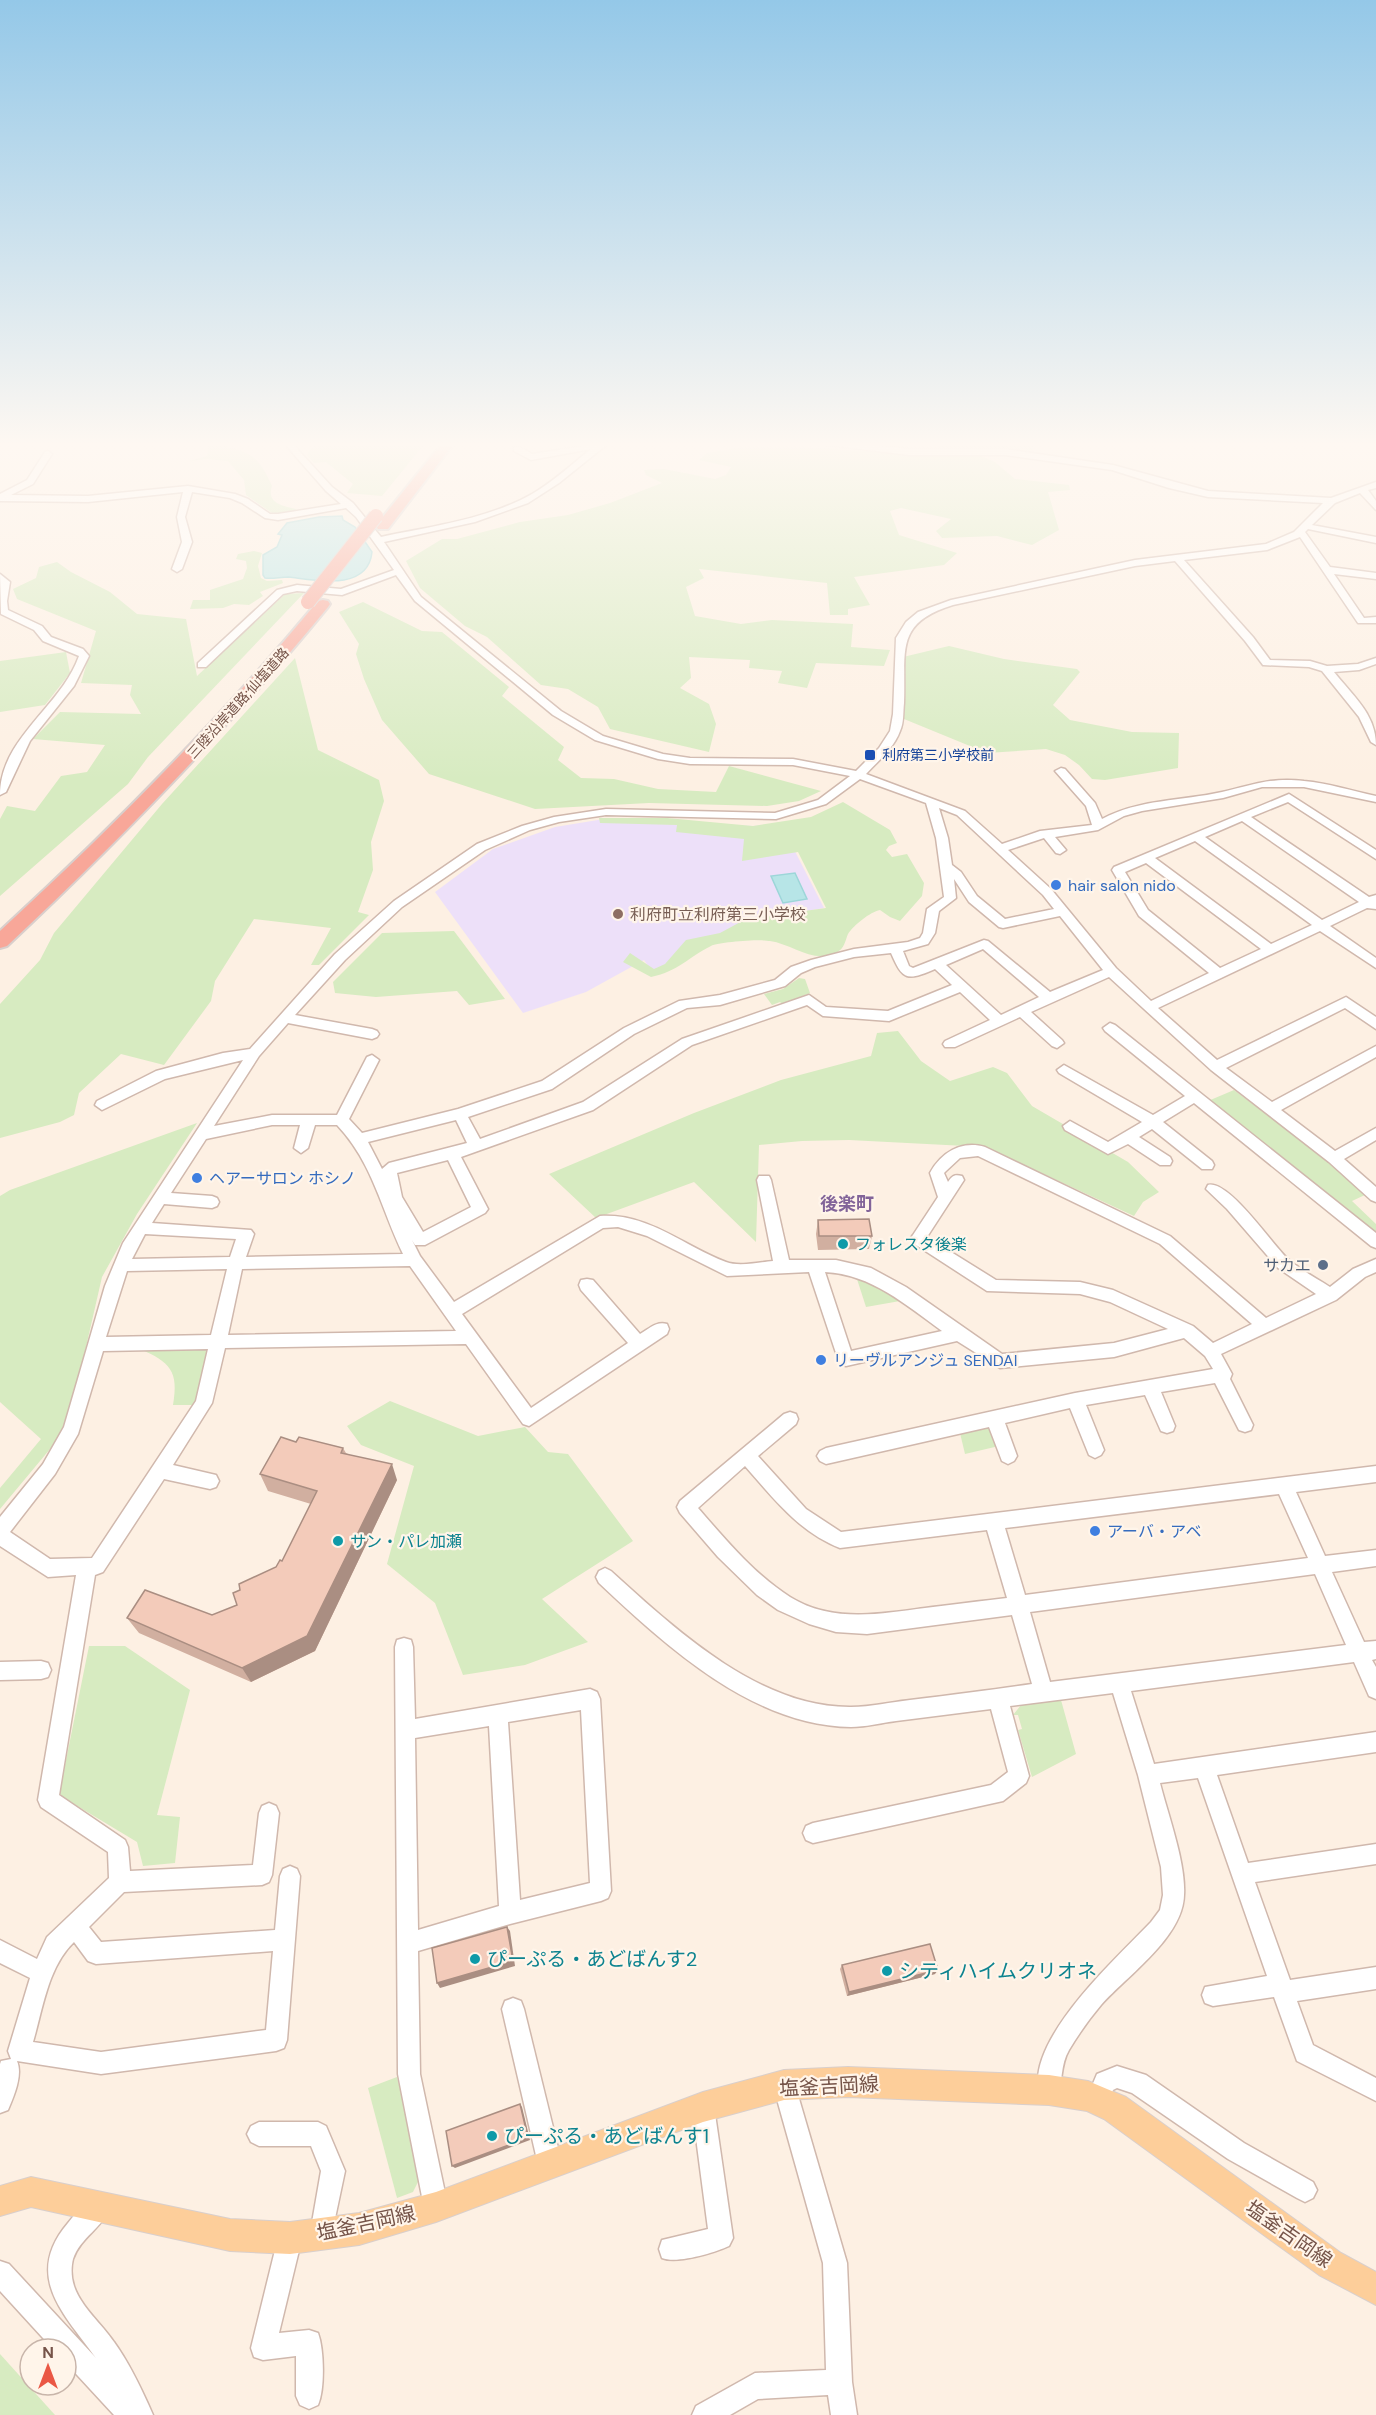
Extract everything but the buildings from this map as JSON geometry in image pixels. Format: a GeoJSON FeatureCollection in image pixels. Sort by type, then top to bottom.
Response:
{"type":"FeatureCollection","features":[{"type":"Feature","properties":{"kind":"highway","name":"三陸沿岸道路;仙塩道路"},"geometry":{"type":"LineString","coordinates":[[0,942],[78,870],[167,781],[237,706],[354,555]]}},
{"type":"Feature","properties":{"kind":"highway","name":"三陸沿岸道路;仙塩道路"},"geometry":{"type":"LineString","coordinates":[[0,923],[151,779],[316,603]]}},
{"type":"Feature","properties":{"kind":"main road","name":"塩釜吉岡線"},"geometry":{"type":"LineString","coordinates":[[0,2201],[31,2192],[230,2235],[290,2238],[358,2229],[436,2207],[703,2107],[784,2085],[848,2082],[1049,2090],[1088,2096],[1115,2108],[1330,2264],[1376,2289]]}},
{"type":"Feature","properties":{"kind":"street"},"geometry":{"type":"LineString","coordinates":[[177,568],[182,555]]}},
{"type":"Feature","properties":{"kind":"street"},"geometry":{"type":"LineString","coordinates":[[388,555],[411,592],[434,613],[557,713],[599,738],[675,760],[793,762],[858,775],[962,813],[1047,892],[1111,970],[1149,1007],[1216,1067],[1334,1158],[1376,1196]]}},
{"type":"Feature","properties":{"kind":"street"},"geometry":{"type":"LineString","coordinates":[[0,1531],[63,1446],[72,1429],[121,1265],[141,1228],[254,1053],[340,957],[398,904],[481,847],[503,836],[558,819],[587,813],[623,811],[764,817],[791,813],[822,802],[858,775],[883,750],[895,730],[898,714],[901,638],[905,628],[925,611],[951,603],[1114,567],[1197,555]]}},
{"type":"Feature","properties":{"kind":"street"},"geometry":{"type":"LineString","coordinates":[[1318,555],[1361,621],[1376,620]]}},
{"type":"Feature","properties":{"kind":"street"},"geometry":{"type":"LineString","coordinates":[[1176,557],[1250,639],[1267,663],[1310,664],[1326,669],[1359,667],[1376,661]]}},
{"type":"Feature","properties":{"kind":"street"},"geometry":{"type":"LineString","coordinates":[[1327,570],[1376,576]]}},
{"type":"Feature","properties":{"kind":"street"},"geometry":{"type":"LineString","coordinates":[[202,665],[280,592],[297,588],[342,592],[399,571]]}},
{"type":"Feature","properties":{"kind":"street"},"geometry":{"type":"LineString","coordinates":[[0,577],[5,582],[1,600],[1,608],[4,612],[38,628],[47,639],[79,651],[84,656],[78,671],[56,704],[26,740],[0,792]]}},
{"type":"Feature","properties":{"kind":"street"},"geometry":{"type":"LineString","coordinates":[[1326,669],[1364,716],[1376,742]]}},
{"type":"Feature","properties":{"kind":"street"},"geometry":{"type":"LineString","coordinates":[[1061,771],[1090,806],[1098,826]]}},
{"type":"Feature","properties":{"kind":"street"},"geometry":{"type":"LineString","coordinates":[[1002,848],[1047,834],[1098,826],[1120,814],[1141,808],[1223,795],[1261,784],[1304,784],[1376,799]]}},
{"type":"Feature","properties":{"kind":"street"},"geometry":{"type":"LineString","coordinates":[[1220,975],[1143,913],[1118,870],[1289,796],[1376,855]]}},
{"type":"Feature","properties":{"kind":"street"},"geometry":{"type":"LineString","coordinates":[[359,1139],[460,1114],[547,1085],[629,1031],[684,1004],[720,1000],[780,983],[796,970],[811,964],[854,953],[895,948],[924,940],[929,933],[933,909],[950,898],[942,838],[931,801]]}},
{"type":"Feature","properties":{"kind":"street"},"geometry":{"type":"LineString","coordinates":[[1242,816],[1373,903]]}},
{"type":"Feature","properties":{"kind":"street"},"geometry":{"type":"LineString","coordinates":[[1047,834],[1060,850]]}},
{"type":"Feature","properties":{"kind":"street"},"geometry":{"type":"LineString","coordinates":[[1196,836],[1376,964]]}},
{"type":"Feature","properties":{"kind":"street"},"geometry":{"type":"LineString","coordinates":[[1147,858],[1271,950]]}},
{"type":"Feature","properties":{"kind":"street"},"geometry":{"type":"LineString","coordinates":[[945,866],[957,875],[973,899],[1004,924],[1064,911]]}},
{"type":"Feature","properties":{"kind":"street"},"geometry":{"type":"LineString","coordinates":[[1149,1007],[1373,903]]}},
{"type":"Feature","properties":{"kind":"street"},"geometry":{"type":"LineString","coordinates":[[895,948],[904,968],[912,974],[984,944],[1049,998]]}},
{"type":"Feature","properties":{"kind":"street"},"geometry":{"type":"LineString","coordinates":[[937,964],[1000,1021]]}},
{"type":"Feature","properties":{"kind":"street"},"geometry":{"type":"LineString","coordinates":[[951,1044],[1111,970]]}},
{"type":"Feature","properties":{"kind":"street"},"geometry":{"type":"LineString","coordinates":[[452,1154],[480,1209],[420,1241],[395,1197],[389,1169],[452,1154],[588,1106],[687,1042],[809,999],[823,1011],[889,1016],[961,986]]}},
{"type":"Feature","properties":{"kind":"street"},"geometry":{"type":"LineString","coordinates":[[1216,1067],[1346,1002],[1376,1024]]}},
{"type":"Feature","properties":{"kind":"street"},"geometry":{"type":"LineString","coordinates":[[1022,1011],[1057,1043]]}},
{"type":"Feature","properties":{"kind":"street"},"geometry":{"type":"LineString","coordinates":[[285,1018],[372,1034]]}},
{"type":"Feature","properties":{"kind":"street"},"geometry":{"type":"LineString","coordinates":[[1110,1028],[1376,1242]]}},
{"type":"Feature","properties":{"kind":"street"},"geometry":{"type":"LineString","coordinates":[[1270,1109],[1376,1052]]}},
{"type":"Feature","properties":{"kind":"street"},"geometry":{"type":"LineString","coordinates":[[102,1105],[161,1075],[223,1058],[254,1053]]}},
{"type":"Feature","properties":{"kind":"street"},"geometry":{"type":"LineString","coordinates":[[341,1120],[372,1059]]}},
{"type":"Feature","properties":{"kind":"street"},"geometry":{"type":"LineString","coordinates":[[1064,1070],[1152,1122],[1207,1164]]}},
{"type":"Feature","properties":{"kind":"street"},"geometry":{"type":"LineString","coordinates":[[1070,1126],[1108,1149],[1196,1096]]}},
{"type":"Feature","properties":{"kind":"street"},"geometry":{"type":"LineString","coordinates":[[460,1114],[476,1146]]}},
{"type":"Feature","properties":{"kind":"street"},"geometry":{"type":"LineString","coordinates":[[203,1134],[272,1120],[341,1120],[359,1139],[382,1184],[397,1226],[414,1260],[529,1419],[661,1329]]}},
{"type":"Feature","properties":{"kind":"street"},"geometry":{"type":"LineString","coordinates":[[301,1148],[309,1120]]}},
{"type":"Feature","properties":{"kind":"street"},"geometry":{"type":"LineString","coordinates":[[1334,1158],[1376,1133]]}},
{"type":"Feature","properties":{"kind":"street"},"geometry":{"type":"LineString","coordinates":[[1128,1137],[1165,1161]]}},
{"type":"Feature","properties":{"kind":"street"},"geometry":{"type":"LineString","coordinates":[[945,1197],[938,1173],[943,1162],[951,1155],[966,1150],[980,1151],[1165,1240],[1264,1325]]}},
{"type":"Feature","properties":{"kind":"street"},"geometry":{"type":"LineString","coordinates":[[764,1180],[782,1266]]}},
{"type":"Feature","properties":{"kind":"street"},"geometry":{"type":"LineString","coordinates":[[826,1456],[1075,1400],[1224,1374],[1211,1351],[1187,1331],[1113,1296],[1080,1288],[993,1286],[918,1239],[957,1180]]}},
{"type":"Feature","properties":{"kind":"street"},"geometry":{"type":"LineString","coordinates":[[1213,1188],[1232,1205],[1283,1264],[1330,1295]]}},
{"type":"Feature","properties":{"kind":"street"},"geometry":{"type":"LineString","coordinates":[[161,1198],[212,1202]]}},
{"type":"Feature","properties":{"kind":"street"},"geometry":{"type":"LineString","coordinates":[[453,1311],[600,1222],[618,1221],[652,1231],[727,1270],[815,1265],[837,1266],[865,1272],[900,1292],[1000,1360],[1114,1350],[1187,1331]]}},
{"type":"Feature","properties":{"kind":"street"},"geometry":{"type":"LineString","coordinates":[[0,1536],[48,1568],[96,1566],[204,1403],[236,1263],[246,1234],[141,1228]]}},
{"type":"Feature","properties":{"kind":"street"},"geometry":{"type":"LineString","coordinates":[[121,1265],[414,1260]]}},
{"type":"Feature","properties":{"kind":"street"},"geometry":{"type":"LineString","coordinates":[[815,1265],[846,1359],[959,1334]]}},
{"type":"Feature","properties":{"kind":"street"},"geometry":{"type":"LineString","coordinates":[[1211,1351],[1330,1295],[1359,1273],[1376,1265]]}},
{"type":"Feature","properties":{"kind":"street"},"geometry":{"type":"LineString","coordinates":[[587,1285],[639,1344]]}},
{"type":"Feature","properties":{"kind":"street"},"geometry":{"type":"LineString","coordinates":[[96,1344],[470,1337]]}},
{"type":"Feature","properties":{"kind":"street"},"geometry":{"type":"LineString","coordinates":[[1219,1375],[1245,1425]]}},
{"type":"Feature","properties":{"kind":"street"},"geometry":{"type":"LineString","coordinates":[[1150,1387],[1167,1426]]}},
{"type":"Feature","properties":{"kind":"street"},"geometry":{"type":"LineString","coordinates":[[1075,1400],[1095,1450]]}},
{"type":"Feature","properties":{"kind":"street"},"geometry":{"type":"LineString","coordinates":[[994,1417],[1008,1456]]}},
{"type":"Feature","properties":{"kind":"street"},"geometry":{"type":"LineString","coordinates":[[790,1419],[686,1507],[755,1585],[778,1602],[806,1615],[842,1626],[867,1625],[1376,1558]]}},
{"type":"Feature","properties":{"kind":"street"},"geometry":{"type":"LineString","coordinates":[[746,1455],[805,1518],[827,1535],[840,1540],[1376,1474]]}},
{"type":"Feature","properties":{"kind":"street"},"geometry":{"type":"LineString","coordinates":[[159,1470],[210,1481]]}},
{"type":"Feature","properties":{"kind":"street"},"geometry":{"type":"LineString","coordinates":[[1284,1486],[1320,1565],[1367,1652],[1376,1689]]}},
{"type":"Feature","properties":{"kind":"street"},"geometry":{"type":"LineString","coordinates":[[994,1522],[1044,1693]]}},
{"type":"Feature","properties":{"kind":"street"},"geometry":{"type":"LineString","coordinates":[[87,1566],[48,1800],[118,1847],[120,1882]]}},
{"type":"Feature","properties":{"kind":"street"},"geometry":{"type":"LineString","coordinates":[[605,1578],[652,1620],[751,1691],[811,1712],[851,1717],[1367,1652]]}},
{"type":"Feature","properties":{"kind":"street"},"geometry":{"type":"LineString","coordinates":[[404,1647],[409,2074],[436,2207]]}},
{"type":"Feature","properties":{"kind":"street"},"geometry":{"type":"LineString","coordinates":[[0,1671],[40,1670]]}},
{"type":"Feature","properties":{"kind":"street"},"geometry":{"type":"LineString","coordinates":[[1049,2090],[1052,2064],[1060,2044],[1092,1999],[1159,1930],[1169,1915],[1173,1895],[1171,1867],[1148,1775],[1119,1683]]}},
{"type":"Feature","properties":{"kind":"street"},"geometry":{"type":"LineString","coordinates":[[405,1730],[590,1699],[601,1891],[510,1913],[406,1944]]}},
{"type":"Feature","properties":{"kind":"street"},"geometry":{"type":"LineString","coordinates":[[813,1833],[996,1794],[1018,1776],[998,1699]]}},
{"type":"Feature","properties":{"kind":"street"},"geometry":{"type":"LineString","coordinates":[[498,1714],[510,1913]]}},
{"type":"Feature","properties":{"kind":"street"},"geometry":{"type":"LineString","coordinates":[[1148,1775],[1376,1742]]}},
{"type":"Feature","properties":{"kind":"street"},"geometry":{"type":"LineString","coordinates":[[1204,1767],[1305,2053],[1376,2090]]}},
{"type":"Feature","properties":{"kind":"street"},"geometry":{"type":"LineString","coordinates":[[269,1813],[262,1875],[120,1882],[55,1945],[42,1973],[19,2051],[101,2063],[276,2040],[290,1876]]}},
{"type":"Feature","properties":{"kind":"street"},"geometry":{"type":"LineString","coordinates":[[1242,1874],[1376,1854]]}},
{"type":"Feature","properties":{"kind":"street"},"geometry":{"type":"LineString","coordinates":[[75,1926],[96,1953],[284,1940]]}},
{"type":"Feature","properties":{"kind":"street"},"geometry":{"type":"LineString","coordinates":[[0,1951],[42,1973]]}},
{"type":"Feature","properties":{"kind":"street"},"geometry":{"type":"LineString","coordinates":[[1213,1995],[1376,1978]]}},
{"type":"Feature","properties":{"kind":"street"},"geometry":{"type":"LineString","coordinates":[[513,2009],[550,2164]]}},
{"type":"Feature","properties":{"kind":"street"},"geometry":{"type":"LineString","coordinates":[[0,2102],[9,2069]]}},
{"type":"Feature","properties":{"kind":"street"},"geometry":{"type":"LineString","coordinates":[[1097,2100],[1105,2082],[1117,2077],[1138,2084],[1236,2151],[1305,2190]]}},
{"type":"Feature","properties":{"kind":"street"},"geometry":{"type":"LineString","coordinates":[[784,2085],[835,2263],[839,2382],[844,2415]]}},
{"type":"Feature","properties":{"kind":"street"},"geometry":{"type":"LineString","coordinates":[[671,2249],[721,2238],[703,2107]]}},
{"type":"Feature","properties":{"kind":"street"},"geometry":{"type":"LineString","coordinates":[[259,2134],[318,2134],[333,2171],[322,2234]]}},
{"type":"Feature","properties":{"kind":"street"},"geometry":{"type":"LineString","coordinates":[[99,2207],[71,2238],[61,2257],[58,2283],[69,2303],[106,2351],[140,2415]]}},
{"type":"Feature","properties":{"kind":"street"},"geometry":{"type":"LineString","coordinates":[[290,2238],[263,2348],[309,2342],[309,2396]]}},
{"type":"Feature","properties":{"kind":"street"},"geometry":{"type":"LineString","coordinates":[[0,2273],[131,2415]]}},
{"type":"Feature","properties":{"kind":"street"},"geometry":{"type":"LineString","coordinates":[[705,2415],[755,2386],[839,2382]]}},
{"type":"Feature","properties":{"kind":"shaded area","name":"利府町立利府第三小学校"},"geometry":{"type":"Polygon","coordinates":[[[604,819],[753,826],[781,824],[824,908],[747,921],[653,973],[644,960],[586,992],[523,1013],[435,892],[493,849],[555,827],[604,819]]]}},
{"type":"Feature","properties":{"kind":"green space"},"geometry":{"type":"Polygon","coordinates":[[[238,555],[261,555],[258,566],[261,578],[267,581],[282,580],[283,583],[260,592],[263,596],[249,605],[234,604],[223,608],[190,609],[193,600],[210,600],[210,590],[243,579],[247,568],[246,561],[236,559],[238,555]]]}},
{"type":"Feature","properties":{"kind":"green space"},"geometry":{"type":"Polygon","coordinates":[[[416,555],[955,555],[944,565],[854,577],[870,605],[848,609],[848,615],[830,615],[827,583],[699,569],[704,578],[686,587],[695,616],[741,624],[772,620],[853,624],[851,647],[890,650],[884,666],[816,663],[807,688],[778,683],[782,671],[749,668],[750,660],[689,657],[691,678],[680,688],[709,704],[716,724],[709,752],[610,729],[598,707],[568,689],[541,685],[487,637],[465,626],[420,588],[406,561],[416,555]]]}},
{"type":"Feature","properties":{"kind":"green space"},"geometry":{"type":"Polygon","coordinates":[[[57,562],[71,572],[110,592],[137,614],[186,619],[197,676],[285,594],[304,593],[148,757],[128,784],[0,896],[0,819],[7,806],[35,811],[61,776],[87,772],[105,745],[33,739],[60,712],[141,714],[130,695],[132,685],[81,683],[96,631],[17,599],[13,589],[36,578],[39,567],[57,562]]]}},
{"type":"Feature","properties":{"kind":"green space"},"geometry":{"type":"Polygon","coordinates":[[[363,602],[422,631],[442,632],[509,687],[502,696],[564,747],[558,760],[581,778],[614,779],[658,789],[716,792],[729,766],[821,791],[799,801],[767,806],[649,803],[535,809],[429,774],[382,720],[364,679],[356,654],[359,644],[339,612],[363,602]]]}},
{"type":"Feature","properties":{"kind":"green space"},"geometry":{"type":"Polygon","coordinates":[[[949,646],[1004,659],[1077,669],[1080,672],[1053,705],[1070,720],[1132,732],[1179,733],[1178,768],[1105,780],[1092,779],[1079,765],[1065,755],[1046,749],[987,753],[904,719],[903,657],[949,646]]]}},
{"type":"Feature","properties":{"kind":"green space"},"geometry":{"type":"Polygon","coordinates":[[[66,652],[70,673],[45,705],[0,712],[0,661],[66,652]]]}},
{"type":"Feature","properties":{"kind":"green space"},"geometry":{"type":"Polygon","coordinates":[[[295,658],[318,750],[379,780],[384,801],[371,842],[373,870],[358,912],[369,915],[319,965],[311,965],[331,928],[254,919],[215,981],[211,1001],[164,1065],[121,1054],[79,1093],[74,1115],[60,1122],[0,1138],[0,1004],[40,960],[54,933],[162,804],[295,658]]]}},
{"type":"Feature","properties":{"kind":"green space"},"geometry":{"type":"Polygon","coordinates":[[[843,802],[890,830],[897,843],[886,850],[892,857],[907,854],[924,883],[922,896],[900,921],[880,910],[872,913],[851,930],[841,949],[827,956],[811,955],[778,943],[758,940],[711,946],[676,968],[651,977],[623,962],[630,953],[654,969],[665,964],[686,940],[720,933],[746,919],[826,908],[798,852],[742,861],[744,839],[676,832],[677,825],[600,823],[599,818],[667,818],[753,826],[811,817],[843,802]]]}},
{"type":"Feature","properties":{"kind":"green space"},"geometry":{"type":"Polygon","coordinates":[[[454,931],[505,999],[469,1005],[457,991],[376,997],[335,993],[333,982],[382,933],[454,931]]]}},
{"type":"Feature","properties":{"kind":"green space"},"geometry":{"type":"Polygon","coordinates":[[[799,978],[805,979],[810,993],[782,1004],[780,1002],[772,1005],[764,994],[783,989],[799,978]]]}},
{"type":"Feature","properties":{"kind":"green space"},"geometry":{"type":"Polygon","coordinates":[[[898,1031],[921,1061],[950,1081],[993,1067],[1007,1073],[1032,1106],[1128,1162],[1159,1192],[1143,1202],[1134,1216],[985,1147],[849,1140],[759,1145],[756,1242],[694,1182],[596,1218],[549,1174],[694,1113],[781,1080],[871,1056],[877,1033],[898,1031]]]}},
{"type":"Feature","properties":{"kind":"green space"},"geometry":{"type":"Polygon","coordinates":[[[1234,1090],[1330,1162],[1367,1194],[1352,1201],[1376,1224],[1376,1235],[1208,1101],[1234,1090]]]}},
{"type":"Feature","properties":{"kind":"green space"},"geometry":{"type":"Polygon","coordinates":[[[197,1123],[137,1214],[102,1277],[83,1360],[60,1437],[0,1509],[0,1488],[41,1439],[0,1402],[0,1196],[10,1190],[197,1123]]]}},
{"type":"Feature","properties":{"kind":"green space"},"geometry":{"type":"Polygon","coordinates":[[[856,1276],[874,1282],[900,1301],[866,1307],[856,1276]]]}},
{"type":"Feature","properties":{"kind":"green space"},"geometry":{"type":"Polygon","coordinates":[[[210,1348],[196,1405],[173,1405],[175,1384],[170,1369],[159,1358],[140,1349],[210,1348]]]}},
{"type":"Feature","properties":{"kind":"green space"},"geometry":{"type":"Polygon","coordinates":[[[390,1401],[478,1436],[525,1427],[548,1452],[568,1454],[633,1541],[542,1599],[588,1642],[525,1665],[463,1675],[435,1603],[387,1564],[414,1466],[361,1445],[347,1426],[390,1401]]]}},
{"type":"Feature","properties":{"kind":"green space"},"geometry":{"type":"Polygon","coordinates":[[[992,1425],[999,1446],[965,1454],[960,1433],[992,1425]]]}},
{"type":"Feature","properties":{"kind":"green space"},"geometry":{"type":"Polygon","coordinates":[[[89,1646],[125,1646],[190,1690],[157,1815],[180,1817],[175,1863],[143,1866],[137,1842],[59,1795],[89,1646]]]}},
{"type":"Feature","properties":{"kind":"green space"},"geometry":{"type":"Polygon","coordinates":[[[1061,1700],[1076,1754],[1032,1777],[1018,1730],[1022,1729],[1018,1715],[1013,1715],[1021,1705],[1061,1700]]]}},
{"type":"Feature","properties":{"kind":"green space"},"geometry":{"type":"Polygon","coordinates":[[[397,2077],[421,2176],[413,2192],[397,2198],[368,2088],[397,2077]]]}},
{"type":"Feature","properties":{"kind":"green space"},"geometry":{"type":"Polygon","coordinates":[[[0,2354],[18,2374],[18,2397],[39,2397],[55,2415],[0,2415],[0,2354]]]}},
{"type":"Feature","properties":{"kind":"water"},"geometry":{"type":"Polygon","coordinates":[[[263,555],[371,555],[368,565],[361,573],[339,581],[289,577],[265,578],[263,555]]]}},
{"type":"Feature","properties":{"kind":"water"},"geometry":{"type":"Polygon","coordinates":[[[795,873],[807,899],[783,903],[771,876],[795,873]]]}},
{"type":"Feature","properties":{"kind":"place","name":"利府第三小学校前"},"geometry":{"type":"Point","coordinates":[870,755]}},
{"type":"Feature","properties":{"kind":"place","name":"hair salon nido"},"geometry":{"type":"Point","coordinates":[1056,885]}},
{"type":"Feature","properties":{"kind":"place","name":"利府町立利府第三小学校"},"geometry":{"type":"Point","coordinates":[618,914]}},
{"type":"Feature","properties":{"kind":"place","name":"ヘアーサロン ホシノ"},"geometry":{"type":"Point","coordinates":[197,1178]}},
{"type":"Feature","properties":{"kind":"place","name":"フォレスタ後楽"},"geometry":{"type":"Point","coordinates":[843,1244]}},
{"type":"Feature","properties":{"kind":"place","name":"サカエ"},"geometry":{"type":"Point","coordinates":[1323,1265]}},
{"type":"Feature","properties":{"kind":"place","name":"リーヴルアンジュ SENDAI"},"geometry":{"type":"Point","coordinates":[821,1360]}},
{"type":"Feature","properties":{"kind":"place","name":"アーバ・アベ"},"geometry":{"type":"Point","coordinates":[1095,1531]}},
{"type":"Feature","properties":{"kind":"place","name":"サン・パレ加瀬"},"geometry":{"type":"Point","coordinates":[338,1541]}},
{"type":"Feature","properties":{"kind":"place","name":"ぴーぷる・あどばんす2"},"geometry":{"type":"Point","coordinates":[475,1959]}},
{"type":"Feature","properties":{"kind":"place","name":"シティハイムクリオネ"},"geometry":{"type":"Point","coordinates":[887,1971]}},
{"type":"Feature","properties":{"kind":"place","name":"ぴーぷる・あどばんす1"},"geometry":{"type":"Point","coordinates":[492,2136]}},
{"type":"Feature","properties":{"kind":"district","name":"後楽町"},"geometry":{"type":"Point","coordinates":[847,1204]}}]}
